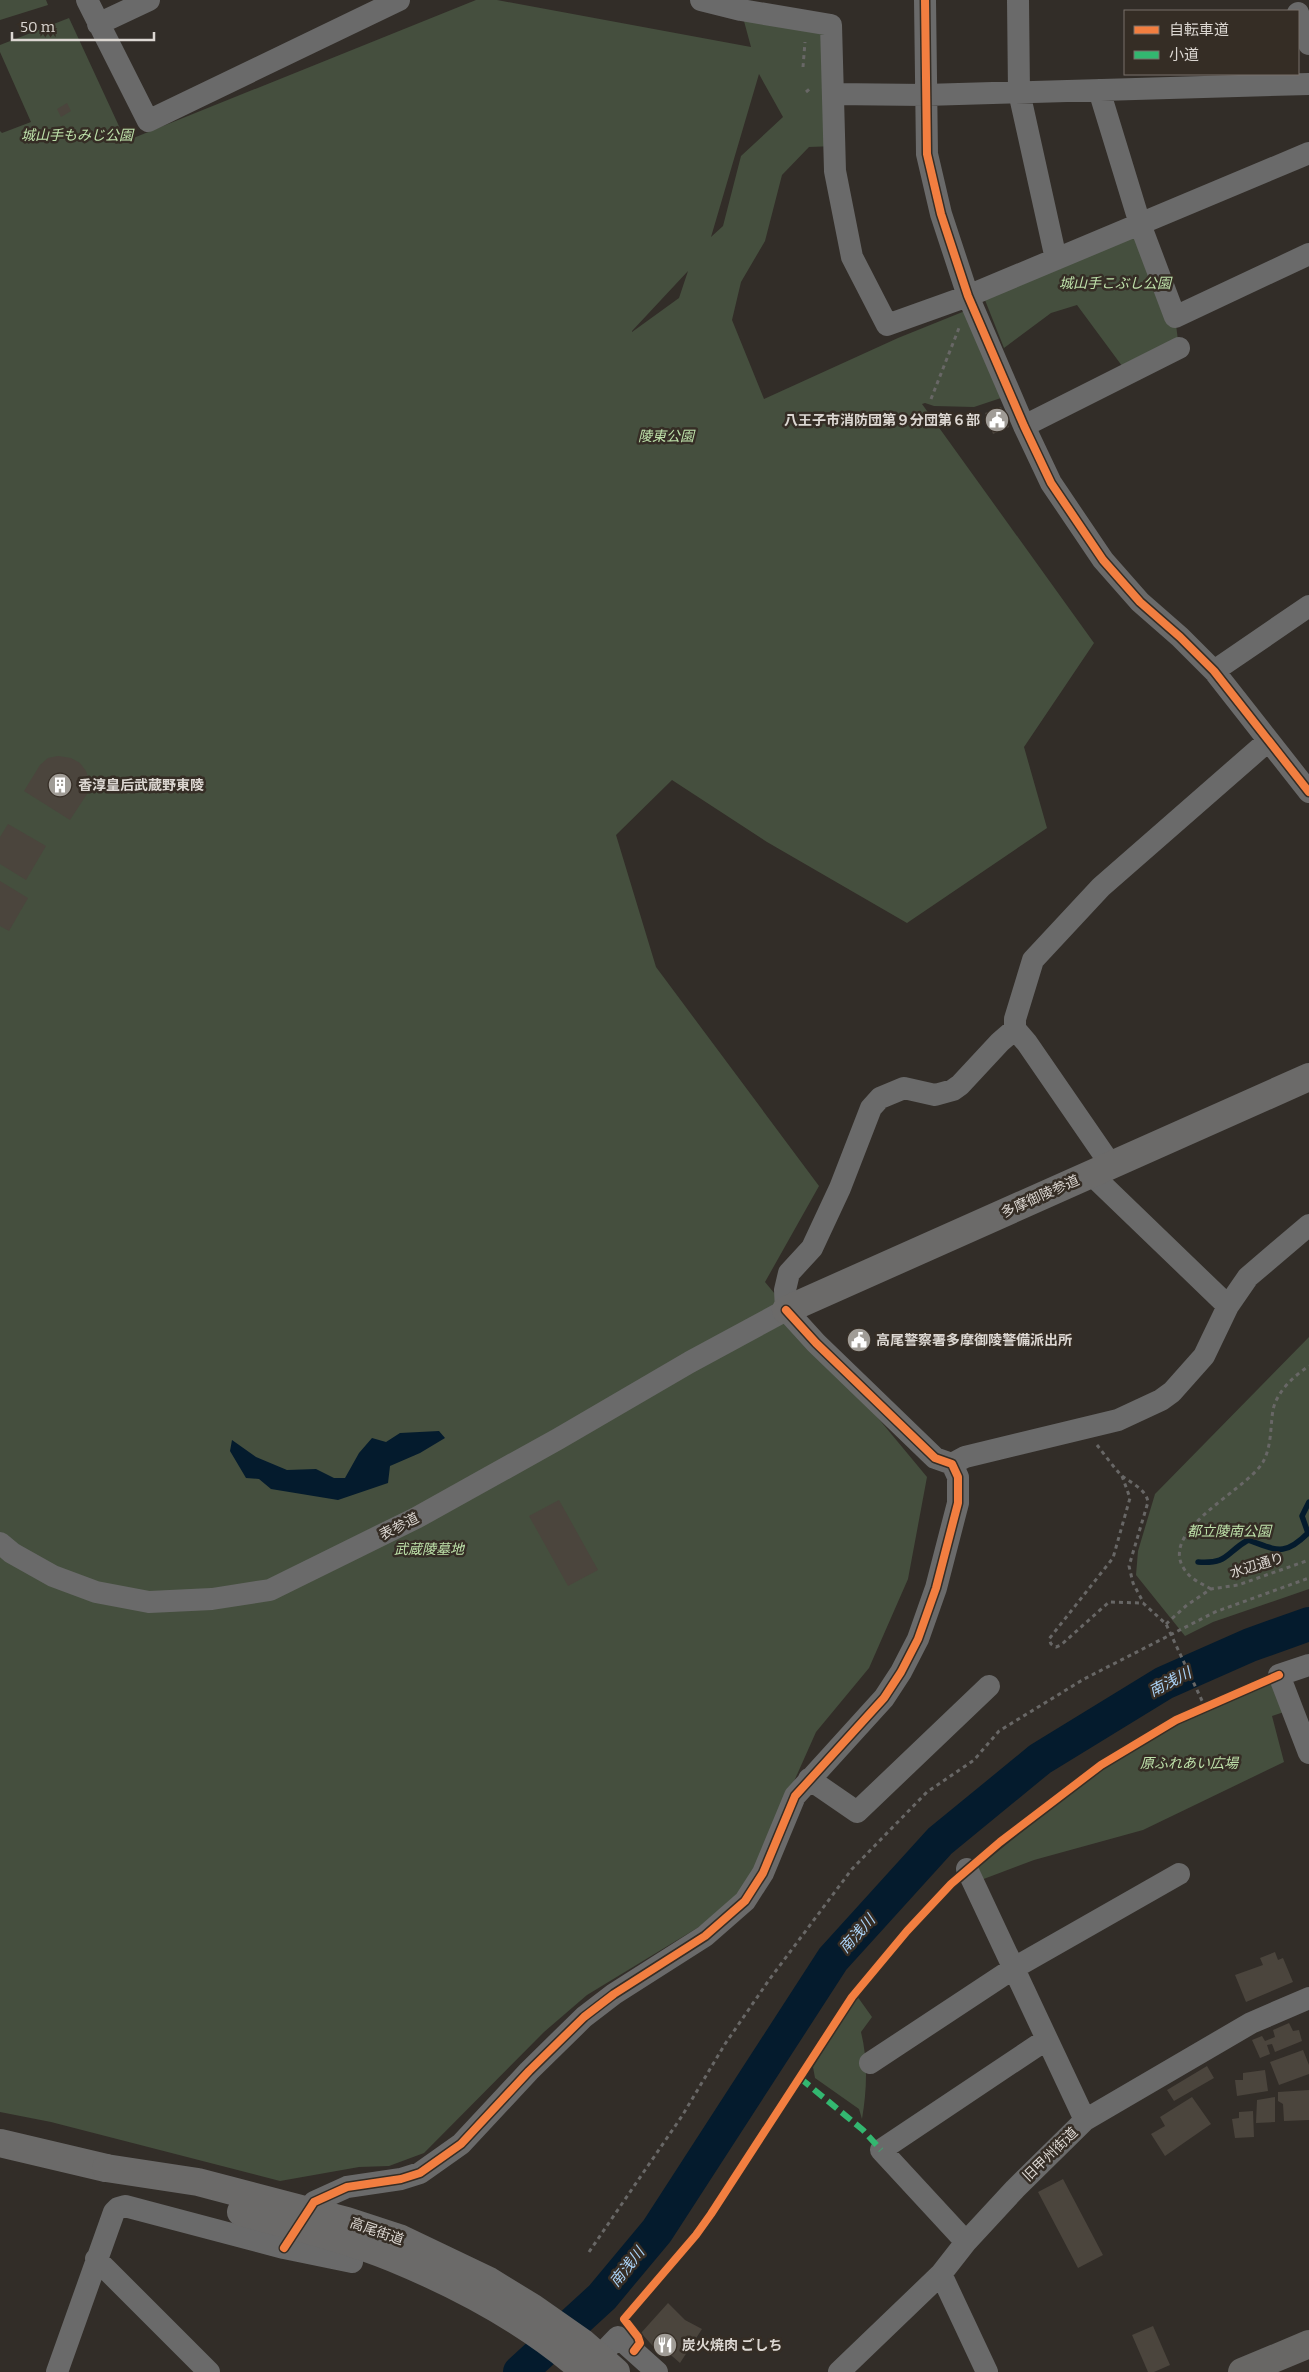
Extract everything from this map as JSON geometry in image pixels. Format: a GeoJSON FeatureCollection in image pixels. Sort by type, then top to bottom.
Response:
{"type":"FeatureCollection","features":[{"type":"Feature","properties":{"kind":"highway"},"geometry":{"type":"LineString","coordinates":[[1242,2372],[1269,2367],[1309,2344]]}},
{"type":"Feature","properties":{"kind":"main road","name":"多摩御陵参道"},"geometry":{"type":"LineString","coordinates":[[779,1314],[1309,1077]]}},
{"type":"Feature","properties":{"kind":"main road","name":"高尾街道"},"geometry":{"type":"LineString","coordinates":[[0,2143],[106,2168],[198,2182],[347,2220],[399,2238],[489,2281],[533,2308],[583,2343],[616,2372]]}},
{"type":"Feature","properties":{"kind":"main road","name":"高尾街道"},"geometry":{"type":"LineString","coordinates":[[106,2168],[194,2200],[337,2239],[392,2258],[438,2278],[520,2323],[584,2372]]}},
{"type":"Feature","properties":{"kind":"street"},"geometry":{"type":"LineString","coordinates":[[87,0],[148,121],[399,0]]}},
{"type":"Feature","properties":{"kind":"street"},"geometry":{"type":"LineString","coordinates":[[98,24],[149,0]]}},
{"type":"Feature","properties":{"kind":"street"},"geometry":{"type":"LineString","coordinates":[[701,0],[741,5],[831,25],[835,171],[852,257],[887,325],[968,296],[1309,153]]}},
{"type":"Feature","properties":{"kind":"street"},"geometry":{"type":"LineString","coordinates":[[925,0],[926,154],[940,214],[968,296],[1024,426],[1051,483],[1103,560],[1140,602],[1180,637],[1214,671],[1309,792]]}},
{"type":"Feature","properties":{"kind":"street"},"geometry":{"type":"LineString","coordinates":[[1018,0],[1019,92],[1056,259]]}},
{"type":"Feature","properties":{"kind":"street"},"geometry":{"type":"LineString","coordinates":[[1299,17],[1309,44]]}},
{"type":"Feature","properties":{"kind":"street"},"geometry":{"type":"LineString","coordinates":[[833,94],[925,95],[1309,84]]}},
{"type":"Feature","properties":{"kind":"street"},"geometry":{"type":"LineString","coordinates":[[1099,90],[1140,224],[1175,317],[1309,254]]}},
{"type":"Feature","properties":{"kind":"street"},"geometry":{"type":"LineString","coordinates":[[1024,426],[1179,348]]}},
{"type":"Feature","properties":{"kind":"street"},"geometry":{"type":"LineString","coordinates":[[1214,671],[1309,606]]}},
{"type":"Feature","properties":{"kind":"street"},"geometry":{"type":"LineString","coordinates":[[1228,1306],[1163,1241],[1101,1169],[1027,1043],[1015,1029],[1015,1019],[1033,960],[1101,887],[1268,741]]}},
{"type":"Feature","properties":{"kind":"street"},"geometry":{"type":"LineString","coordinates":[[284,2248],[314,2202],[348,2187],[401,2179],[420,2173],[439,2161],[461,2144],[529,2071],[584,2017],[614,1994],[719,1926],[745,1900],[758,1882],[790,1807],[809,1779],[884,1698],[901,1672],[918,1639],[936,1588],[958,1503],[958,1477],[952,1464],[935,1458],[929,1453],[816,1343],[779,1314],[789,1273],[812,1248],[840,1188],[871,1108],[880,1098],[904,1088],[935,1095],[953,1090],[960,1086],[1000,1042],[1015,1029]]}},
{"type":"Feature","properties":{"kind":"street"},"geometry":{"type":"LineString","coordinates":[[952,1464],[965,1457],[1118,1420],[1160,1400],[1172,1392],[1204,1356],[1228,1306],[1248,1277],[1309,1224]]}},
{"type":"Feature","properties":{"kind":"street","name":"表参道"},"geometry":{"type":"LineString","coordinates":[[0,1543],[12,1553],[53,1576],[96,1592],[149,1602],[212,1599],[270,1590],[416,1518],[558,1439],[690,1362],[779,1314]]}},
{"type":"Feature","properties":{"kind":"street"},"geometry":{"type":"LineString","coordinates":[[1309,1665],[1279,1675],[1309,1753]]}},
{"type":"Feature","properties":{"kind":"street"},"geometry":{"type":"LineString","coordinates":[[809,1779],[857,1812],[989,1686]]}},
{"type":"Feature","properties":{"kind":"street"},"geometry":{"type":"LineString","coordinates":[[967,1868],[1086,2120]]}},
{"type":"Feature","properties":{"kind":"street"},"geometry":{"type":"LineString","coordinates":[[870,2063],[1014,1968],[1179,1874]]}},
{"type":"Feature","properties":{"kind":"street","name":"旧甲州街道"},"geometry":{"type":"LineString","coordinates":[[839,2372],[940,2274],[1015,2188],[1086,2120],[1251,2023],[1309,1998]]}},
{"type":"Feature","properties":{"kind":"street"},"geometry":{"type":"LineString","coordinates":[[966,2242],[881,2150],[1047,2039]]}},
{"type":"Feature","properties":{"kind":"street"},"geometry":{"type":"LineString","coordinates":[[57,2372],[96,2259],[114,2212],[118,2208],[125,2206],[284,2248],[352,2262]]}},
{"type":"Feature","properties":{"kind":"street"},"geometry":{"type":"LineString","coordinates":[[96,2259],[209,2372]]}},
{"type":"Feature","properties":{"kind":"street"},"geometry":{"type":"LineString","coordinates":[[940,2274],[987,2372]]}},
{"type":"Feature","properties":{"kind":"street"},"geometry":{"type":"LineString","coordinates":[[584,2372],[618,2337],[657,2372]]}},
{"type":"Feature","properties":{"kind":"path"},"geometry":{"type":"LineString","coordinates":[[802,67],[808,21]]}},
{"type":"Feature","properties":{"kind":"path"},"geometry":{"type":"LineString","coordinates":[[931,399],[962,319]]}},
{"type":"Feature","properties":{"kind":"path"},"geometry":{"type":"LineString","coordinates":[[1166,1624],[1210,1589],[1192,1577],[1182,1564],[1181,1542],[1193,1524],[1249,1478],[1262,1463],[1270,1444],[1273,1409],[1277,1400],[1294,1377],[1309,1366]]}},
{"type":"Feature","properties":{"kind":"path"},"geometry":{"type":"LineString","coordinates":[[1086,1428],[1089,1435],[1122,1476],[1124,1488],[1130,1498],[1113,1558],[1050,1639],[1051,1644],[1056,1647],[1061,1645],[1108,1602],[1143,1603]]}},
{"type":"Feature","properties":{"kind":"path"},"geometry":{"type":"LineString","coordinates":[[1122,1476],[1130,1479],[1147,1497],[1148,1502],[1130,1566],[1133,1583],[1143,1603],[1166,1624],[1204,1706]]}},
{"type":"Feature","properties":{"kind":"path"},"geometry":{"type":"LineString","coordinates":[[590,2252],[682,2116],[725,2044],[769,1980],[852,1869],[927,1792],[974,1760],[999,1731],[1084,1678],[1215,1612],[1309,1578]]}},
{"type":"Feature","properties":{"kind":"green space"},"geometry":{"type":"Polygon","coordinates":[[[0,0],[46,0],[48,5],[0,20],[0,0]]]}},
{"type":"Feature","properties":{"kind":"green space"},"geometry":{"type":"Polygon","coordinates":[[[476,0],[497,0],[751,47],[741,10],[831,25],[835,146],[809,147],[782,175],[765,241],[741,282],[732,320],[764,399],[898,338],[965,311],[1001,398],[974,407],[922,404],[1094,643],[1024,747],[1047,828],[907,923],[767,842],[672,780],[616,835],[656,967],[819,1186],[765,1282],[927,1477],[908,1579],[869,1668],[816,1732],[751,1878],[730,1908],[587,1995],[544,2032],[424,2153],[389,2166],[359,2167],[280,2181],[51,2122],[0,2112],[0,131],[2,133],[31,122],[0,52],[0,45],[69,18],[124,137],[121,143],[476,0]],[[759,74],[711,237],[723,226],[741,156],[783,117],[759,74]],[[688,271],[632,331],[632,332],[679,298],[688,271]]]}},
{"type":"Feature","properties":{"kind":"green space","name":"城山手こぶし公園"},"geometry":{"type":"Polygon","coordinates":[[[1140,224],[1175,317],[1179,348],[1128,374],[1077,305],[1051,313],[1004,348],[981,290],[1140,224]]]}},
{"type":"Feature","properties":{"kind":"green space","name":"都立陵南公園"},"geometry":{"type":"Polygon","coordinates":[[[1309,1337],[1309,1589],[1213,1622],[1185,1636],[1136,1575],[1138,1551],[1155,1494],[1309,1337]]]}},
{"type":"Feature","properties":{"kind":"green space","name":"原ふれあい広場"},"geometry":{"type":"Polygon","coordinates":[[[1272,1683],[1287,1711],[1272,1716],[1284,1762],[1143,1830],[1034,1860],[981,1880],[976,1869],[1077,1787],[1158,1732],[1213,1706],[1272,1683]]]}},
{"type":"Feature","properties":{"kind":"green space"},"geometry":{"type":"Polygon","coordinates":[[[857,1996],[872,2017],[861,2032],[866,2075],[862,2119],[859,2109],[815,2078],[813,2067],[857,1996]]]}},
{"type":"Feature","properties":{"kind":"water"},"geometry":{"type":"Polygon","coordinates":[[[439,1431],[445,1438],[420,1453],[390,1466],[388,1483],[338,1500],[271,1489],[259,1479],[246,1478],[230,1451],[232,1440],[256,1457],[287,1470],[316,1469],[334,1478],[345,1478],[359,1453],[372,1438],[386,1442],[400,1433],[439,1431]]]}},
{"type":"Feature","properties":{"kind":"building"},"geometry":{"type":"Polygon","coordinates":[[[67,103],[71,111],[61,117],[57,109],[67,103]]]}},
{"type":"Feature","properties":{"kind":"building","name":"八王子市消防団第９分団第６部"},"geometry":{"type":"Polygon","coordinates":[[[1001,407],[1009,427],[993,434],[985,413],[1001,407]]]}},
{"type":"Feature","properties":{"kind":"building"},"geometry":{"type":"Polygon","coordinates":[[[58,756],[71,758],[80,763],[86,771],[89,780],[87,794],[70,820],[24,791],[40,765],[48,758],[58,756]]]}},
{"type":"Feature","properties":{"kind":"building"},"geometry":{"type":"Polygon","coordinates":[[[8,824],[46,846],[26,880],[0,864],[0,837],[8,824]]]}},
{"type":"Feature","properties":{"kind":"building"},"geometry":{"type":"Polygon","coordinates":[[[0,881],[28,898],[9,931],[0,926],[0,881]]]}},
{"type":"Feature","properties":{"kind":"building"},"geometry":{"type":"Polygon","coordinates":[[[559,1500],[598,1570],[568,1586],[529,1516],[559,1500]]]}},
{"type":"Feature","properties":{"kind":"building"},"geometry":{"type":"Polygon","coordinates":[[[1275,1952],[1278,1960],[1283,1958],[1293,1982],[1246,2002],[1235,1975],[1263,1965],[1260,1958],[1275,1952]]]}},
{"type":"Feature","properties":{"kind":"building"},"geometry":{"type":"Polygon","coordinates":[[[1289,2023],[1293,2031],[1299,2030],[1302,2041],[1275,2052],[1272,2044],[1267,2045],[1270,2054],[1260,2058],[1252,2040],[1262,2036],[1265,2041],[1275,2037],[1273,2030],[1289,2023]]]}},
{"type":"Feature","properties":{"kind":"building"},"geometry":{"type":"Polygon","coordinates":[[[1303,2050],[1309,2065],[1309,2074],[1279,2085],[1270,2062],[1303,2050]]]}},
{"type":"Feature","properties":{"kind":"building"},"geometry":{"type":"Polygon","coordinates":[[[1207,2066],[1214,2078],[1174,2101],[1167,2090],[1207,2066]]]}},
{"type":"Feature","properties":{"kind":"building"},"geometry":{"type":"Polygon","coordinates":[[[1265,2070],[1268,2091],[1237,2096],[1235,2080],[1243,2080],[1243,2073],[1265,2070]]]}},
{"type":"Feature","properties":{"kind":"building"},"geometry":{"type":"Polygon","coordinates":[[[1309,2090],[1309,2120],[1284,2121],[1283,2104],[1278,2101],[1278,2092],[1309,2090]]]}},
{"type":"Feature","properties":{"kind":"building"},"geometry":{"type":"Polygon","coordinates":[[[1192,2097],[1211,2124],[1165,2156],[1151,2134],[1165,2126],[1160,2117],[1192,2097]]]}},
{"type":"Feature","properties":{"kind":"building"},"geometry":{"type":"Polygon","coordinates":[[[1275,2097],[1275,2122],[1256,2123],[1257,2100],[1275,2097]]]}},
{"type":"Feature","properties":{"kind":"building"},"geometry":{"type":"Polygon","coordinates":[[[1253,2111],[1254,2137],[1235,2138],[1232,2119],[1239,2118],[1239,2112],[1253,2111]]]}},
{"type":"Feature","properties":{"kind":"building"},"geometry":{"type":"Polygon","coordinates":[[[1063,2179],[1103,2255],[1078,2268],[1038,2192],[1063,2179]]]}},
{"type":"Feature","properties":{"kind":"building"},"geometry":{"type":"Polygon","coordinates":[[[668,2303],[685,2320],[702,2329],[680,2363],[664,2349],[661,2355],[641,2333],[668,2303]]]}},
{"type":"Feature","properties":{"kind":"building"},"geometry":{"type":"Polygon","coordinates":[[[1153,2326],[1170,2365],[1154,2372],[1148,2372],[1132,2335],[1153,2326]]]}},
{"type":"Feature","properties":{"kind":"waterway"},"geometry":{"type":"LineString","coordinates":[[1198,1562],[1216,1561],[1226,1557],[1248,1540],[1273,1549],[1293,1546],[1308,1533],[1302,1516],[1309,1502]]}},
{"type":"Feature","properties":{"kind":"waterway","name":"南浅川"},"geometry":{"type":"LineString","coordinates":[[520,2372],[602,2297],[657,2231],[833,1959],[940,1841],[1040,1759],[1164,1683],[1250,1645],[1309,1624]]}},
{"type":"Feature","properties":{"kind":"marked path"},"geometry":{"type":"LineString","coordinates":[[800,2078],[863,2130],[881,2150]]}},
{"type":"Feature","properties":{"kind":"cycle path"},"geometry":{"type":"LineString","coordinates":[[925,0],[927,154],[941,214],[968,296],[1024,426],[1051,483],[1103,560],[1140,602],[1180,637],[1214,671],[1309,792]]}},
{"type":"Feature","properties":{"kind":"cycle path"},"geometry":{"type":"LineString","coordinates":[[284,2248],[314,2202],[347,2187],[401,2179],[420,2173],[461,2144],[529,2071],[584,2017],[614,1994],[705,1936],[745,1901],[763,1873],[795,1796],[884,1698],[901,1672],[918,1639],[936,1588],[958,1503],[958,1477],[952,1464],[935,1458],[816,1343],[786,1310]]}},
{"type":"Feature","properties":{"kind":"cycle path"},"geometry":{"type":"LineString","coordinates":[[634,2351],[640,2343],[638,2337],[624,2319],[696,2235],[711,2214],[852,1997],[907,1931],[951,1884],[1000,1842],[1101,1765],[1176,1720],[1279,1675]]}},
{"type":"Feature","properties":{"kind":"place","name":"八王子市消防団第９分団第６部"},"geometry":{"type":"Point","coordinates":[997,420]}},
{"type":"Feature","properties":{"kind":"place","name":"香淳皇后武蔵野東陵"},"geometry":{"type":"Point","coordinates":[60,785]}},
{"type":"Feature","properties":{"kind":"place","name":"高尾警察署多摩御陵警備派出所"},"geometry":{"type":"Point","coordinates":[859,1340]}},
{"type":"Feature","properties":{"kind":"place","name":"炭火焼肉 ごしち"},"geometry":{"type":"Point","coordinates":[665,2345]}},
{"type":"Feature","properties":{"kind":"park label","name":"城山手もみじ公園"},"geometry":{"type":"Point","coordinates":[77,135]}},
{"type":"Feature","properties":{"kind":"park label","name":"陵東公園"},"geometry":{"type":"Point","coordinates":[666,436]}},
{"type":"Feature","properties":{"kind":"park label","name":"武蔵陵墓地"},"geometry":{"type":"Point","coordinates":[429,1549]}}]}
